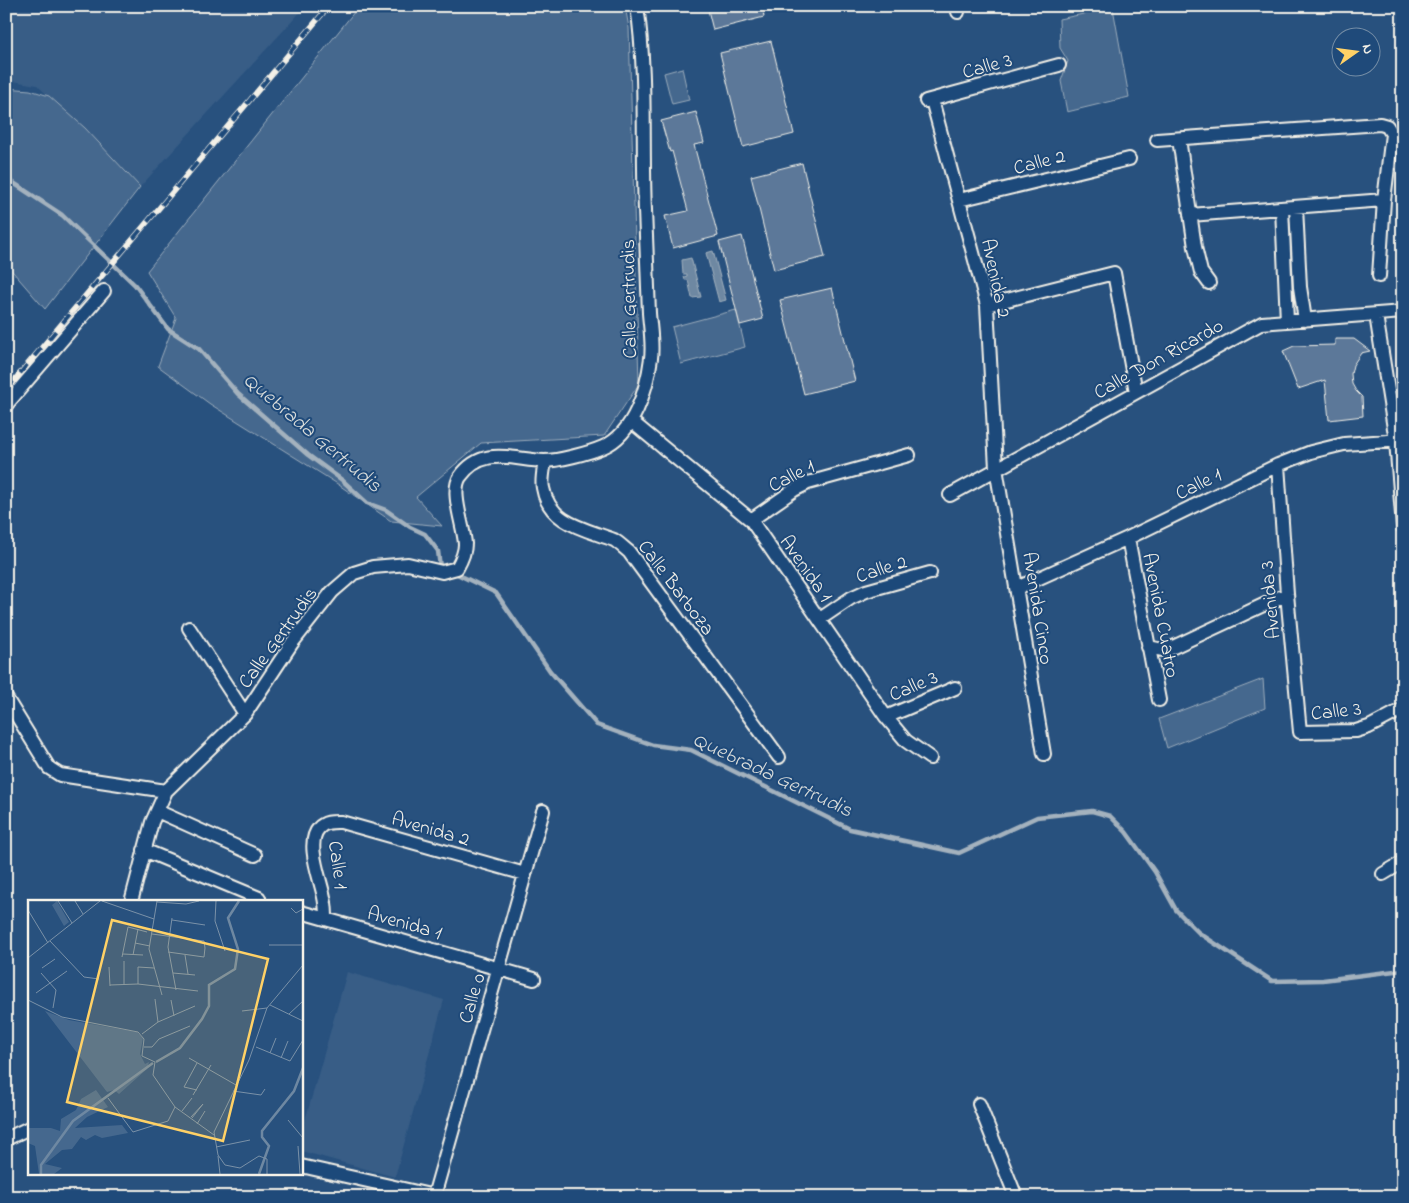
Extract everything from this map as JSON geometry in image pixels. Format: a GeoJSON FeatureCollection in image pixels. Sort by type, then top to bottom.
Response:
{"type":"FeatureCollection","features":[{"type":"Feature","properties":{"kind":"street","name":"Calle Gertrudis"},"geometry":{"type":"LineString","coordinates":[[132,900],[144,850],[166,791],[245,714],[308,622],[332,592],[354,574],[373,567],[408,564],[442,572],[457,568],[464,550],[463,533],[456,500],[459,479],[471,464],[492,457],[508,456],[545,461],[578,455],[604,447],[618,438],[631,421],[644,392],[651,356],[644,194],[643,78],[641,30],[637,6]]}},
{"type":"Feature","properties":{"kind":"street","name":"Calle 3"},"geometry":{"type":"LineString","coordinates":[[928,100],[1059,66]]}},
{"type":"Feature","properties":{"kind":"street","name":"Avenida 2"},"geometry":{"type":"LineString","coordinates":[[928,100],[959,200],[987,305],[996,468]]}},
{"type":"Feature","properties":{"kind":"street"},"geometry":{"type":"LineString","coordinates":[[1157,140],[1380,124],[1387,126],[1392,134],[1384,200],[1379,276]]}},
{"type":"Feature","properties":{"kind":"street"},"geometry":{"type":"LineString","coordinates":[[1179,139],[1195,248],[1201,272],[1209,284]]}},
{"type":"Feature","properties":{"kind":"street","name":"Calle 2"},"geometry":{"type":"LineString","coordinates":[[959,200],[1129,159]]}},
{"type":"Feature","properties":{"kind":"street"},"geometry":{"type":"LineString","coordinates":[[1190,215],[1384,200]]}},
{"type":"Feature","properties":{"kind":"street"},"geometry":{"type":"LineString","coordinates":[[1296,207],[1300,288],[1305,320]]}},
{"type":"Feature","properties":{"kind":"street"},"geometry":{"type":"LineString","coordinates":[[1282,208],[1287,321]]}},
{"type":"Feature","properties":{"kind":"street"},"geometry":{"type":"LineString","coordinates":[[987,305],[1114,273],[1136,392]]}},
{"type":"Feature","properties":{"kind":"street"},"geometry":{"type":"LineString","coordinates":[[6,405],[104,291]]}},
{"type":"Feature","properties":{"kind":"street","name":"Calle Don Ricardo"},"geometry":{"type":"LineString","coordinates":[[950,495],[1262,323],[1403,312]]}},
{"type":"Feature","properties":{"kind":"street"},"geometry":{"type":"LineString","coordinates":[[1376,315],[1399,440],[1403,528]]}},
{"type":"Feature","properties":{"kind":"street","name":"Avenida 1"},"geometry":{"type":"LineString","coordinates":[[631,421],[751,520],[886,717],[906,741],[930,758]]}},
{"type":"Feature","properties":{"kind":"street","name":"Calle 1"},"geometry":{"type":"LineString","coordinates":[[1017,588],[1128,538],[1278,465],[1310,452],[1344,444],[1399,440]]}},
{"type":"Feature","properties":{"kind":"street","name":"Calle 1"},"geometry":{"type":"LineString","coordinates":[[751,520],[794,490],[808,483],[909,455]]}},
{"type":"Feature","properties":{"kind":"street","name":"Calle Barboza"},"geometry":{"type":"LineString","coordinates":[[545,461],[542,488],[549,505],[558,517],[591,534],[615,541],[629,552],[779,757]]}},
{"type":"Feature","properties":{"kind":"street","name":"Avenida 3"},"geometry":{"type":"LineString","coordinates":[[1278,465],[1287,594],[1300,732]]}},
{"type":"Feature","properties":{"kind":"street","name":"Avenida Cinco"},"geometry":{"type":"LineString","coordinates":[[996,468],[1044,754]]}},
{"type":"Feature","properties":{"kind":"street","name":"Avenida Cuatro"},"geometry":{"type":"LineString","coordinates":[[1128,538],[1159,700]]}},
{"type":"Feature","properties":{"kind":"street","name":"Calle 2"},"geometry":{"type":"LineString","coordinates":[[820,619],[851,598],[866,591],[930,573]]}},
{"type":"Feature","properties":{"kind":"street"},"geometry":{"type":"LineString","coordinates":[[1148,647],[1163,650],[1169,649],[1287,594]]}},
{"type":"Feature","properties":{"kind":"street"},"geometry":{"type":"LineString","coordinates":[[189,628],[245,714]]}},
{"type":"Feature","properties":{"kind":"street","name":"Calle 3"},"geometry":{"type":"LineString","coordinates":[[886,717],[955,688]]}},
{"type":"Feature","properties":{"kind":"street"},"geometry":{"type":"LineString","coordinates":[[6,698],[49,768],[54,772],[166,791]]}},
{"type":"Feature","properties":{"kind":"street","name":"Calle 3"},"geometry":{"type":"LineString","coordinates":[[1300,732],[1356,730],[1368,727],[1403,709]]}},
{"type":"Feature","properties":{"kind":"street"},"geometry":{"type":"LineString","coordinates":[[157,811],[255,855]]}},
{"type":"Feature","properties":{"kind":"street","name":"Calle 0"},"geometry":{"type":"LineString","coordinates":[[436,1196],[543,811]]}},
{"type":"Feature","properties":{"kind":"street","name":"Avenida 2"},"geometry":{"type":"LineString","coordinates":[[328,822],[341,822],[524,874]]}},
{"type":"Feature","properties":{"kind":"street","name":"Calle 1"},"geometry":{"type":"LineString","coordinates":[[326,919],[326,904],[314,857],[314,838],[320,827],[328,822]]}},
{"type":"Feature","properties":{"kind":"street"},"geometry":{"type":"LineString","coordinates":[[144,850],[259,898]]}},
{"type":"Feature","properties":{"kind":"street"},"geometry":{"type":"LineString","coordinates":[[1383,874],[1403,862]]}},
{"type":"Feature","properties":{"kind":"street","name":"Avenida 1"},"geometry":{"type":"LineString","coordinates":[[302,912],[534,979]]}},
{"type":"Feature","properties":{"kind":"street"},"geometry":{"type":"LineString","coordinates":[[979,1104],[1016,1197]]}},
{"type":"Feature","properties":{"kind":"street"},"geometry":{"type":"LineString","coordinates":[[6,1139],[28,1128]]}},
{"type":"Feature","properties":{"kind":"street"},"geometry":{"type":"LineString","coordinates":[[302,1166],[385,1190],[436,1196]]}},
{"type":"Feature","properties":{"kind":"shaded area"},"geometry":{"type":"Polygon","coordinates":[[[6,6],[306,6],[140,187],[37,85],[6,80],[6,6]]]}},
{"type":"Feature","properties":{"kind":"shaded area"},"geometry":{"type":"Polygon","coordinates":[[[359,6],[625,6],[629,28],[639,384],[604,436],[481,443],[416,497],[442,526],[391,521],[336,483],[210,404],[158,366],[176,318],[147,271],[359,6]]]}},
{"type":"Feature","properties":{"kind":"shaded area"},"geometry":{"type":"Polygon","coordinates":[[[1113,8],[1129,97],[1067,112],[1061,81],[1068,61],[1060,48],[1059,19],[1113,8]]]}},
{"type":"Feature","properties":{"kind":"shaded area"},"geometry":{"type":"Polygon","coordinates":[[[682,68],[689,100],[672,104],[664,73],[682,68]]]}},
{"type":"Feature","properties":{"kind":"shaded area"},"geometry":{"type":"Polygon","coordinates":[[[6,88],[30,90],[49,96],[85,128],[140,187],[45,309],[6,264],[6,88]]]}},
{"type":"Feature","properties":{"kind":"shaded area"},"geometry":{"type":"Polygon","coordinates":[[[713,251],[726,300],[719,302],[706,253],[713,251]]]}},
{"type":"Feature","properties":{"kind":"shaded area"},"geometry":{"type":"Polygon","coordinates":[[[691,258],[701,297],[692,298],[688,280],[685,280],[684,277],[687,274],[683,274],[682,260],[691,258]]]}},
{"type":"Feature","properties":{"kind":"shaded area"},"geometry":{"type":"Polygon","coordinates":[[[736,310],[745,347],[681,364],[672,327],[736,310]]]}},
{"type":"Feature","properties":{"kind":"shaded area"},"geometry":{"type":"Polygon","coordinates":[[[1263,679],[1265,708],[1167,748],[1159,719],[1263,679]]]}},
{"type":"Feature","properties":{"kind":"shaded area"},"geometry":{"type":"Polygon","coordinates":[[[347,972],[444,1000],[395,1177],[302,1151],[302,1131],[347,972]]]}},
{"type":"Feature","properties":{"kind":"building"},"geometry":{"type":"Polygon","coordinates":[[[707,6],[762,6],[764,17],[713,30],[707,6]]]}},
{"type":"Feature","properties":{"kind":"building"},"geometry":{"type":"Polygon","coordinates":[[[771,41],[794,134],[743,147],[720,53],[771,41]]]}},
{"type":"Feature","properties":{"kind":"building"},"geometry":{"type":"Polygon","coordinates":[[[696,112],[704,143],[694,145],[718,236],[673,248],[665,216],[688,211],[672,151],[670,152],[661,121],[696,112]]]}},
{"type":"Feature","properties":{"kind":"building"},"geometry":{"type":"Polygon","coordinates":[[[802,163],[825,257],[774,270],[751,176],[802,163]]]}},
{"type":"Feature","properties":{"kind":"building"},"geometry":{"type":"Polygon","coordinates":[[[742,236],[763,319],[740,325],[719,242],[742,236]]]}},
{"type":"Feature","properties":{"kind":"building"},"geometry":{"type":"Polygon","coordinates":[[[832,288],[855,381],[804,394],[780,300],[832,288]]]}},
{"type":"Feature","properties":{"kind":"building"},"geometry":{"type":"Polygon","coordinates":[[[1335,339],[1354,339],[1370,351],[1361,353],[1353,365],[1351,374],[1352,384],[1362,397],[1363,416],[1329,420],[1325,380],[1298,389],[1283,351],[1294,346],[1335,345],[1335,339]]]}},
{"type":"Feature","properties":{"kind":"waterway","name":"Quebrada Gertrudis"},"geometry":{"type":"LineString","coordinates":[[6,178],[62,215],[135,285],[168,329],[199,349],[238,394],[308,455],[342,480],[367,503],[386,510],[410,527],[425,534],[438,551],[440,567],[443,568]]}},
{"type":"Feature","properties":{"kind":"waterway","name":"Quebrada Gertrudis"},"geometry":{"type":"LineString","coordinates":[[453,572],[496,593],[550,671],[597,725],[653,745],[691,750],[850,829],[959,853],[1037,817],[1092,811],[1110,816],[1126,832],[1155,872],[1176,910],[1199,933],[1272,981],[1323,980],[1403,970]]}},
{"type":"Feature","properties":{"kind":"railway"},"geometry":{"type":"LineString","coordinates":[[6,390],[329,6]]}}]}
